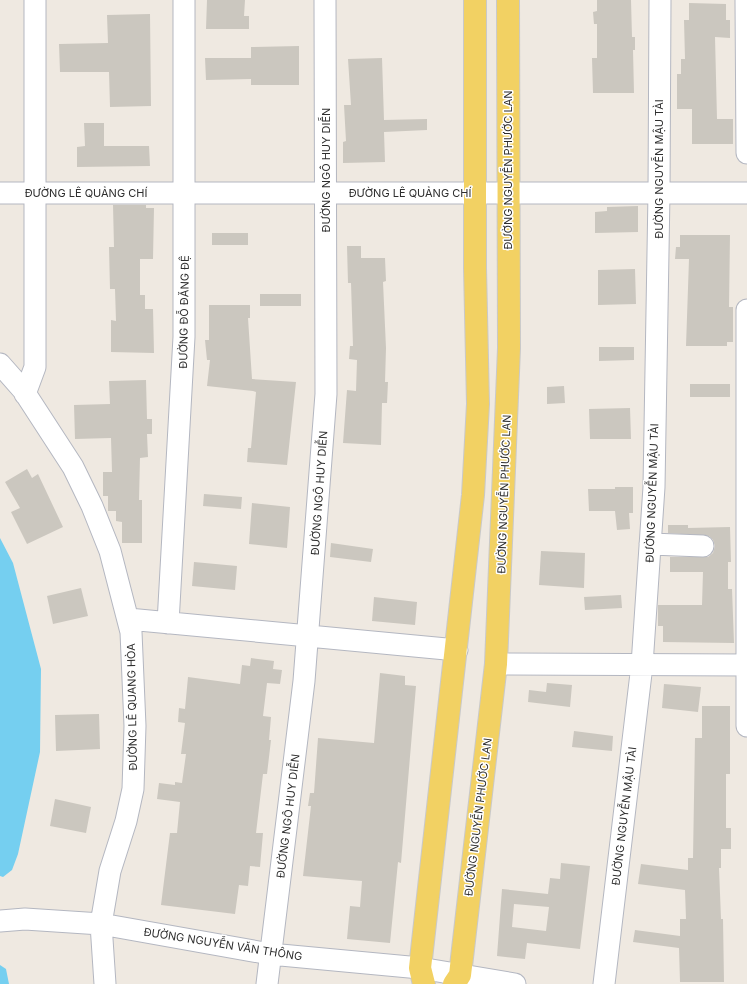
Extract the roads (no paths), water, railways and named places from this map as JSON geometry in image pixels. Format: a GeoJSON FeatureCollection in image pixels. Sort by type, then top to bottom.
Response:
{"type":"FeatureCollection","features":[{"type":"Feature","properties":{"kind":"main road"},"geometry":{"type":"LineString","coordinates":[[422,976],[473,495],[478,404],[475,193],[475,0]]}},
{"type":"Feature","properties":{"kind":"main road","name":"ĐƯỜNG NGUYỄN PHƯỚC LAN"},"geometry":{"type":"LineString","coordinates":[[457,980],[496,664],[507,424],[509,193],[508,0]]}},
{"type":"Feature","properties":{"kind":"street"},"geometry":{"type":"LineString","coordinates":[[25,394],[35,367],[35,0]]}},
{"type":"Feature","properties":{"kind":"street","name":"ĐƯỜNG ĐỖ ĐĂNG ĐỆ"},"geometry":{"type":"LineString","coordinates":[[168,623],[184,337],[184,0]]}},
{"type":"Feature","properties":{"kind":"street","name":"ĐƯỜNG NGÔ HUY DIỄN"},"geometry":{"type":"LineString","coordinates":[[267,984],[304,681],[326,394],[325,0]]}},
{"type":"Feature","properties":{"kind":"street","name":"ĐƯỜNG NGUYỄN MẬU TÀI"},"geometry":{"type":"LineString","coordinates":[[604,984],[642,665],[654,487],[659,193],[660,0]]}},
{"type":"Feature","properties":{"kind":"street"},"geometry":{"type":"LineString","coordinates":[[746,0],[747,154]]}},
{"type":"Feature","properties":{"kind":"street","name":"ĐƯỜNG LÊ QUẢNG CHÍ"},"geometry":{"type":"LineString","coordinates":[[0,193],[747,193]]}},
{"type":"Feature","properties":{"kind":"street"},"geometry":{"type":"LineString","coordinates":[[747,310],[747,726]]}},
{"type":"Feature","properties":{"kind":"street","name":"ĐƯỜNG LÊ QUANG HÒA"},"geometry":{"type":"LineString","coordinates":[[0,364],[25,394],[73,467],[92,506],[110,551],[131,632],[134,696],[133,789],[126,821],[110,871],[101,924],[105,984]]}},
{"type":"Feature","properties":{"kind":"street"},"geometry":{"type":"LineString","coordinates":[[650,544],[703,546]]}},
{"type":"Feature","properties":{"kind":"street"},"geometry":{"type":"LineString","coordinates":[[128,619],[457,650]]}},
{"type":"Feature","properties":{"kind":"street"},"geometry":{"type":"LineString","coordinates":[[496,664],[747,665]]}},
{"type":"Feature","properties":{"kind":"street","name":"ĐƯỜNG NGUYỄN VĂN THÔNG"},"geometry":{"type":"LineString","coordinates":[[0,909],[25,919]]}},
{"type":"Feature","properties":{"kind":"street","name":"ĐƯỜNG NGUYỄN VĂN THÔNG"},"geometry":{"type":"LineString","coordinates":[[0,921],[25,919],[101,924],[270,954],[422,976],[515,984]]}},
{"type":"Feature","properties":{"kind":"water"},"geometry":{"type":"Polygon","coordinates":[[[0,538],[13,563],[41,669],[40,752],[18,854],[12,870],[3,877],[0,876],[0,538]]]}},
{"type":"Feature","properties":{"kind":"water"},"geometry":{"type":"Polygon","coordinates":[[[0,965],[6,969],[9,984],[0,984],[0,965]]]}}]}
